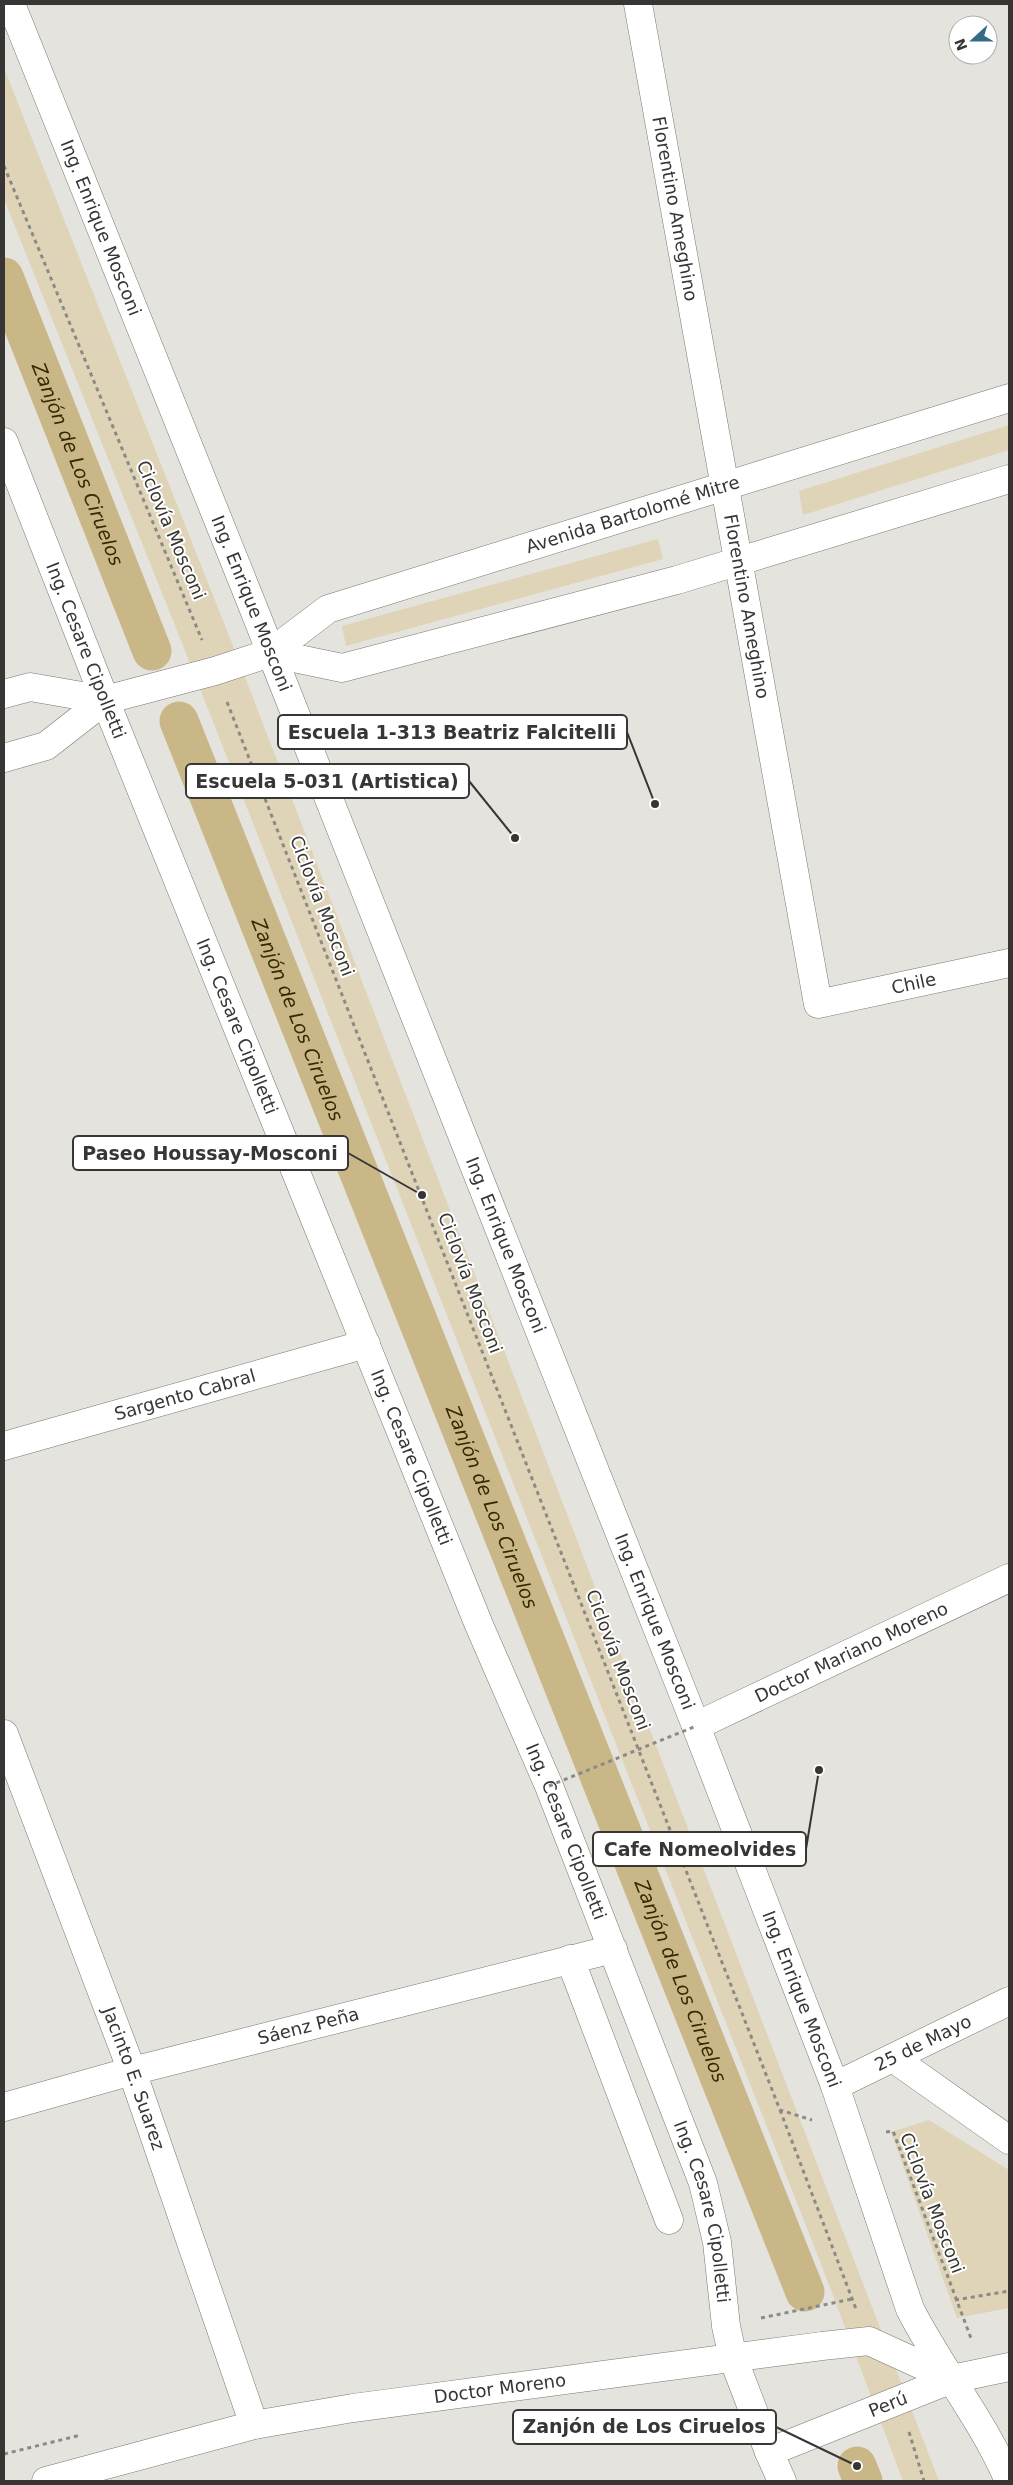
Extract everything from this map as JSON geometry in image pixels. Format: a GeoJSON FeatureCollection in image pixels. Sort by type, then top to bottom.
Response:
{"type":"FeatureCollection","features":[{"type":"Feature","properties":{"kind":"street","name":"Ing. Enrique Mosconi"},"geometry":{"type":"LineString","coordinates":[[11,4],[696,1726],[835,2086],[910,2309],[994,2448],[1009,2481]]}},
{"type":"Feature","properties":{"kind":"street","name":"Florentino Ameghino"},"geometry":{"type":"LineString","coordinates":[[638,4],[818,1004]]}},
{"type":"Feature","properties":{"kind":"street","name":"Avenida Bartolomé Mitre"},"geometry":{"type":"LineString","coordinates":[[4,758],[46,746],[105,700],[215,672],[270,653],[328,609],[725,488],[1009,398]]}},
{"type":"Feature","properties":{"kind":"street","name":"Ing. Cesare Cipolletti"},"geometry":{"type":"LineString","coordinates":[[4,442],[105,700],[479,1625],[549,1786],[703,2182],[717,2242],[726,2326],[733,2358],[782,2481]]}},
{"type":"Feature","properties":{"kind":"street"},"geometry":{"type":"LineString","coordinates":[[270,653],[342,668],[738,563],[1009,479]]}},
{"type":"Feature","properties":{"kind":"street","name":"Avenida Bartolomé Mitre"},"geometry":{"type":"LineString","coordinates":[[4,694],[30,687],[105,700]]}},
{"type":"Feature","properties":{"kind":"street","name":"Chile"},"geometry":{"type":"LineString","coordinates":[[818,1004],[1009,962]]}},
{"type":"Feature","properties":{"kind":"street","name":"Sargento Cabral"},"geometry":{"type":"LineString","coordinates":[[4,1446],[366,1344]]}},
{"type":"Feature","properties":{"kind":"street","name":"Doctor Mariano Moreno"},"geometry":{"type":"LineString","coordinates":[[696,1726],[1009,1578]]}},
{"type":"Feature","properties":{"kind":"street","name":"Jacinto E. Suarez"},"geometry":{"type":"LineString","coordinates":[[4,1734],[132,2070],[254,2425]]}},
{"type":"Feature","properties":{"kind":"street","name":"Sáenz Peña"},"geometry":{"type":"LineString","coordinates":[[4,2107],[132,2070],[613,1949]]}},
{"type":"Feature","properties":{"kind":"street"},"geometry":{"type":"LineString","coordinates":[[570,1959],[669,2220]]}},
{"type":"Feature","properties":{"kind":"street","name":"25 de Mayo"},"geometry":{"type":"LineString","coordinates":[[835,2086],[1009,2002]]}},
{"type":"Feature","properties":{"kind":"street"},"geometry":{"type":"LineString","coordinates":[[893,2058],[1009,2140]]}},
{"type":"Feature","properties":{"kind":"street"},"geometry":{"type":"LineString","coordinates":[[869,2341],[952,2378]]}},
{"type":"Feature","properties":{"kind":"street","name":"Doctor Moreno"},"geometry":{"type":"LineString","coordinates":[[46,2481],[254,2425],[353,2408],[869,2341]]}},
{"type":"Feature","properties":{"kind":"street","name":"Perú"},"geometry":{"type":"LineString","coordinates":[[769,2452],[952,2378],[1009,2367]]}},
{"type":"Feature","properties":{"kind":"path","name":"Ciclovía Mosconi"},"geometry":{"type":"LineString","coordinates":[[4,166],[215,672],[780,2110],[852,2134],[893,2131],[955,2300],[1009,2291]]}},
{"type":"Feature","properties":{"kind":"path"},"geometry":{"type":"LineString","coordinates":[[549,1786],[696,1726]]}},
{"type":"Feature","properties":{"kind":"path"},"geometry":{"type":"LineString","coordinates":[[780,2110],[869,2341]]}},
{"type":"Feature","properties":{"kind":"path"},"geometry":{"type":"LineString","coordinates":[[810,2307],[852,2299]]}},
{"type":"Feature","properties":{"kind":"path"},"geometry":{"type":"LineString","coordinates":[[899,2399],[924,2481]]}},
{"type":"Feature","properties":{"kind":"shaded area"},"geometry":{"type":"Polygon","coordinates":[[[4,68],[235,651],[939,2481],[903,2481],[823,2269],[180,638],[4,199],[4,68]]]}},
{"type":"Feature","properties":{"kind":"shaded area"},"geometry":{"type":"Polygon","coordinates":[[[1009,425],[1009,450],[803,515],[799,491],[1009,425]]]}},
{"type":"Feature","properties":{"kind":"shaded area"},"geometry":{"type":"Polygon","coordinates":[[[658,539],[663,559],[346,646],[342,626],[658,539]]]}},
{"type":"Feature","properties":{"kind":"shaded area"},"geometry":{"type":"Polygon","coordinates":[[[929,2120],[1009,2170],[1009,2308],[957,2318],[891,2132],[929,2120]]]}},
{"type":"Feature","properties":{"kind":"waterway","name":"Zanjón de Los Ciruelos"},"geometry":{"type":"LineString","coordinates":[[4,277],[152,651]]}},
{"type":"Feature","properties":{"kind":"waterway","name":"Zanjón de Los Ciruelos"},"geometry":{"type":"LineString","coordinates":[[179,721],[805,2292]]}},
{"type":"Feature","properties":{"kind":"waterway","name":"Zanjón de Los Ciruelos"},"geometry":{"type":"LineString","coordinates":[[857,2466],[863,2481]]}},
{"type":"Feature","properties":{"kind":"place","name":"Escuela 1-313 Beatriz Falcitelli"},"geometry":{"type":"Point","coordinates":[655,804]}},
{"type":"Feature","properties":{"kind":"place","name":"Escuela 5-031 (Artistica)"},"geometry":{"type":"Point","coordinates":[515,838]}},
{"type":"Feature","properties":{"kind":"place","name":"Paseo Houssay-Mosconi"},"geometry":{"type":"Point","coordinates":[422,1195]}},
{"type":"Feature","properties":{"kind":"place","name":"Cafe Nomeolvides"},"geometry":{"type":"Point","coordinates":[819,1770]}},
{"type":"Feature","properties":{"kind":"place","name":"Zanjón de Los Ciruelos"},"geometry":{"type":"Point","coordinates":[857,2466]}}]}
